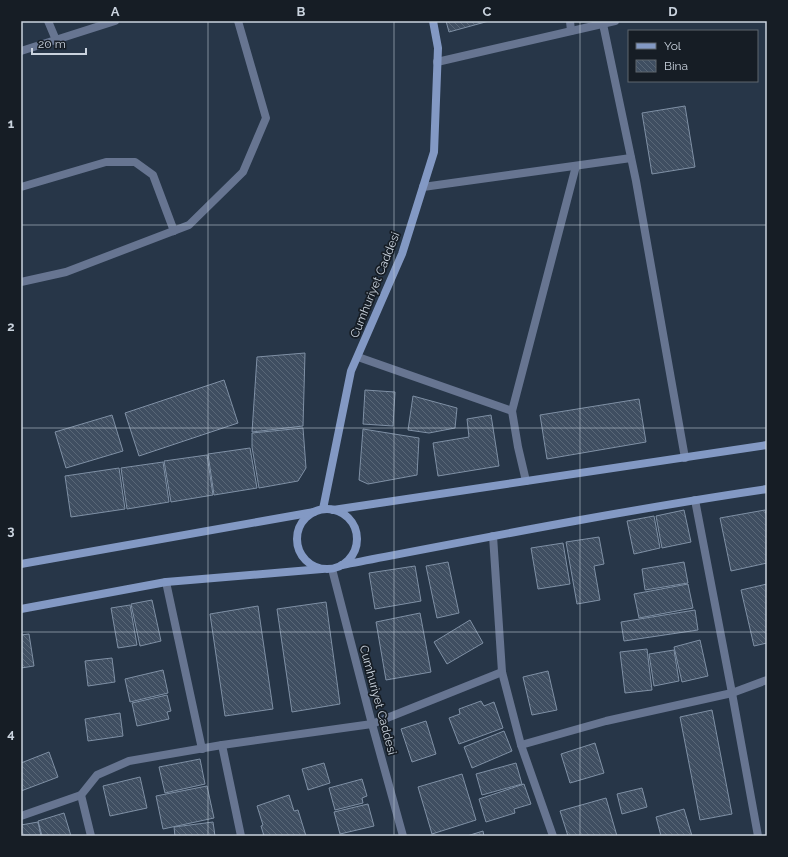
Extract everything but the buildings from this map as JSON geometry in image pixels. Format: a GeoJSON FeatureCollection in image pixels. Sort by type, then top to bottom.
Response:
{"type":"FeatureCollection","features":[{"type":"Feature","properties":{"kind":"street"},"geometry":{"type":"LineString","coordinates":[[48,21],[56,40]]}},
{"type":"Feature","properties":{"kind":"street"},"geometry":{"type":"LineString","coordinates":[[21,51],[115,21]]}},
{"type":"Feature","properties":{"kind":"street"},"geometry":{"type":"LineString","coordinates":[[21,282],[66,272],[190,225],[243,172],[266,118],[238,21]]}},
{"type":"Feature","properties":{"kind":"street","name":"Cumhuriyet Caddesi"},"geometry":{"type":"LineString","coordinates":[[323,509],[352,371],[402,254],[434,152],[438,48],[433,21]]}},
{"type":"Feature","properties":{"kind":"street"},"geometry":{"type":"LineString","coordinates":[[570,21],[571,31]]}},
{"type":"Feature","properties":{"kind":"street"},"geometry":{"type":"LineString","coordinates":[[437,62],[615,21]]}},
{"type":"Feature","properties":{"kind":"street"},"geometry":{"type":"LineString","coordinates":[[603,24],[631,158],[686,458]]}},
{"type":"Feature","properties":{"kind":"street"},"geometry":{"type":"LineString","coordinates":[[423,187],[631,158]]}},
{"type":"Feature","properties":{"kind":"street"},"geometry":{"type":"LineString","coordinates":[[21,187],[106,162],[135,162],[152,175],[174,231]]}},
{"type":"Feature","properties":{"kind":"street"},"geometry":{"type":"LineString","coordinates":[[526,481],[512,411],[576,166]]}},
{"type":"Feature","properties":{"kind":"street"},"geometry":{"type":"LineString","coordinates":[[358,357],[512,411]]}},
{"type":"Feature","properties":{"kind":"street"},"geometry":{"type":"LineString","coordinates":[[21,564],[314,512],[323,509],[333,510],[767,446]]}},
{"type":"Feature","properties":{"kind":"street"},"geometry":{"type":"LineString","coordinates":[[21,609],[166,582],[332,569],[342,565],[493,536],[695,500],[767,489]]}},
{"type":"Feature","properties":{"kind":"street"},"geometry":{"type":"LineString","coordinates":[[695,500],[732,693],[757,836]]}},
{"type":"Feature","properties":{"kind":"street"},"geometry":{"type":"LineString","coordinates":[[333,510],[343,514],[350,520],[355,529],[357,540],[355,550],[350,559],[342,565]]}},
{"type":"Feature","properties":{"kind":"street"},"geometry":{"type":"LineString","coordinates":[[314,512],[307,516],[301,523],[298,531],[297,544],[301,556],[314,567],[322,569]]}},
{"type":"Feature","properties":{"kind":"street"},"geometry":{"type":"LineString","coordinates":[[493,536],[502,672],[521,745],[553,836]]}},
{"type":"Feature","properties":{"kind":"street","name":"Cumhuriyet Caddesi"},"geometry":{"type":"LineString","coordinates":[[332,569],[403,836]]}},
{"type":"Feature","properties":{"kind":"street"},"geometry":{"type":"LineString","coordinates":[[166,582],[202,749]]}},
{"type":"Feature","properties":{"kind":"street"},"geometry":{"type":"LineString","coordinates":[[21,816],[81,795],[97,775],[129,761],[222,745],[372,724],[502,672]]}},
{"type":"Feature","properties":{"kind":"street"},"geometry":{"type":"LineString","coordinates":[[521,745],[606,721],[732,693],[767,680]]}},
{"type":"Feature","properties":{"kind":"street"},"geometry":{"type":"LineString","coordinates":[[222,745],[241,836]]}},
{"type":"Feature","properties":{"kind":"street"},"geometry":{"type":"LineString","coordinates":[[81,795],[91,836]]}}]}
